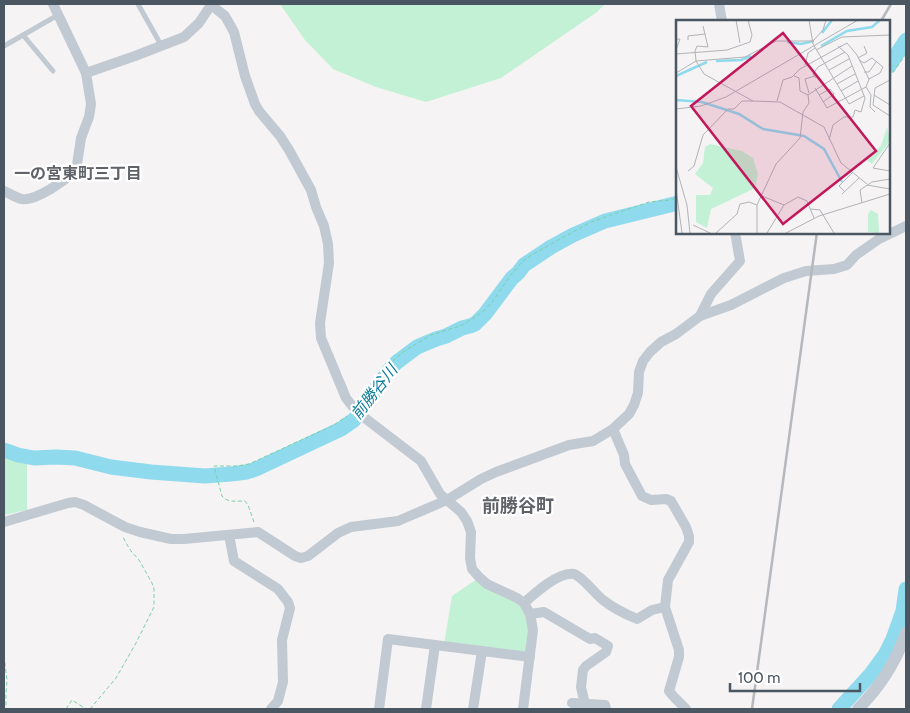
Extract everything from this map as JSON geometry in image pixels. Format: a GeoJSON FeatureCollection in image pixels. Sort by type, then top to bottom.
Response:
{"type":"FeatureCollection","features":[{"type":"Feature","properties":{"kind":"street"},"geometry":{"type":"LineString","coordinates":[[4,190],[22,199],[31,199],[59,185],[76,171],[81,138],[89,117],[91,104],[86,73],[53,4]]}},
{"type":"Feature","properties":{"kind":"street"},"geometry":{"type":"LineString","coordinates":[[86,73],[184,36],[199,23],[210,4],[225,16],[234,32],[245,76],[255,104],[280,136],[311,190],[324,226],[328,244],[329,263],[320,323],[321,338],[346,398],[366,419],[421,461],[440,494],[461,512],[467,521],[471,532],[470,558],[472,569],[487,584],[524,603],[530,614],[533,630],[523,709]]}},
{"type":"Feature","properties":{"kind":"street"},"geometry":{"type":"LineString","coordinates":[[719,4],[722,20]]}},
{"type":"Feature","properties":{"kind":"street"},"geometry":{"type":"LineString","coordinates":[[4,522],[75,502],[140,532],[171,539],[184,539],[258,532],[290,553],[301,558],[308,556],[338,533],[351,527],[398,521],[447,500],[496,472],[569,445],[592,440],[613,429],[629,414],[634,405],[638,393],[639,372],[643,361],[661,342],[676,334],[700,316],[760,291],[784,278],[806,271],[834,269],[847,265],[856,254],[906,226]]}},
{"type":"Feature","properties":{"kind":"street"},"geometry":{"type":"LineString","coordinates":[[700,316],[711,294],[740,261],[735,234]]}},
{"type":"Feature","properties":{"kind":"street"},"geometry":{"type":"LineString","coordinates":[[613,429],[626,464],[642,496],[651,500],[666,499],[671,502],[686,527],[689,536],[689,542],[668,580],[665,607],[679,650],[679,657],[670,691],[686,709]]}},
{"type":"Feature","properties":{"kind":"street"},"geometry":{"type":"LineString","coordinates":[[229,535],[234,561],[278,589],[288,602],[290,608],[282,640],[283,682],[278,701],[271,709]]}},
{"type":"Feature","properties":{"kind":"street"},"geometry":{"type":"LineString","coordinates":[[524,603],[543,587],[562,576],[572,574],[583,580],[612,607],[637,619],[652,610],[665,607]]}},
{"type":"Feature","properties":{"kind":"street"},"geometry":{"type":"LineString","coordinates":[[530,614],[544,612],[590,639],[595,638],[608,646],[606,652],[583,670],[581,687],[585,704]]}},
{"type":"Feature","properties":{"kind":"street"},"geometry":{"type":"LineString","coordinates":[[858,709],[885,677],[901,648],[906,634]]}},
{"type":"Feature","properties":{"kind":"street"},"geometry":{"type":"LineString","coordinates":[[379,709],[388,639],[530,657]]}},
{"type":"Feature","properties":{"kind":"street"},"geometry":{"type":"LineString","coordinates":[[426,709],[435,645]]}},
{"type":"Feature","properties":{"kind":"street"},"geometry":{"type":"LineString","coordinates":[[473,709],[482,651]]}},
{"type":"Feature","properties":{"kind":"street"},"geometry":{"type":"LineString","coordinates":[[672,709],[674,697]]}},
{"type":"Feature","properties":{"kind":"street"},"geometry":{"type":"LineString","coordinates":[[572,703],[605,705],[606,709]]}},
{"type":"Feature","properties":{"kind":"lane"},"geometry":{"type":"LineString","coordinates":[[138,4],[162,45]]}},
{"type":"Feature","properties":{"kind":"lane"},"geometry":{"type":"LineString","coordinates":[[4,38],[6,45],[59,15]]}},
{"type":"Feature","properties":{"kind":"lane"},"geometry":{"type":"LineString","coordinates":[[23,35],[46,68],[53,71]]}},
{"type":"Feature","properties":{"kind":"path"},"geometry":{"type":"LineString","coordinates":[[890,77],[906,54]]}},
{"type":"Feature","properties":{"kind":"path"},"geometry":{"type":"LineString","coordinates":[[258,532],[245,501],[229,501],[225,500],[222,496],[214,466],[249,464],[334,425],[356,409],[383,372],[403,352],[431,334],[471,321],[484,310],[523,261],[533,254],[591,222],[649,202],[676,198]]}},
{"type":"Feature","properties":{"kind":"path"},"geometry":{"type":"LineString","coordinates":[[90,709],[116,678],[154,607],[152,583],[140,560],[126,543],[120,524]]}},
{"type":"Feature","properties":{"kind":"path"},"geometry":{"type":"LineString","coordinates":[[4,656],[8,680],[6,709]]}},
{"type":"Feature","properties":{"kind":"path"},"geometry":{"type":"LineString","coordinates":[[66,709],[72,700],[86,709]]}},
{"type":"Feature","properties":{"kind":"green space"},"geometry":{"type":"Polygon","coordinates":[[[280,4],[605,4],[597,12],[501,78],[426,102],[376,87],[333,69],[305,40],[280,4]]]}},
{"type":"Feature","properties":{"kind":"green space"},"geometry":{"type":"Polygon","coordinates":[[[4,453],[27,459],[27,510],[4,515],[4,453]]]}},
{"type":"Feature","properties":{"kind":"green space"},"geometry":{"type":"Polygon","coordinates":[[[477,579],[517,600],[530,620],[526,661],[444,644],[452,596],[477,579]]]}},
{"type":"Feature","properties":{"kind":"waterway","name":"前勝谷川"},"geometry":{"type":"LineString","coordinates":[[890,64],[906,40]]}},
{"type":"Feature","properties":{"kind":"waterway","name":"前勝谷川"},"geometry":{"type":"LineString","coordinates":[[4,450],[34,458],[75,458],[111,467],[151,472],[205,476],[247,472],[256,469],[341,429],[354,420],[397,362],[417,347],[475,324],[524,265],[551,247],[605,221],[676,203]]}},
{"type":"Feature","properties":{"kind":"waterway"},"geometry":{"type":"LineString","coordinates":[[839,709],[871,674],[885,655],[903,611],[906,589]]}},
{"type":"Feature","properties":{"kind":"railway"},"geometry":{"type":"LineString","coordinates":[[882,20],[891,4]]}},
{"type":"Feature","properties":{"kind":"railway"},"geometry":{"type":"LineString","coordinates":[[752,709],[817,234]]}},
{"type":"Feature","properties":{"kind":"district","name":"一の宮東町三丁目"},"geometry":{"type":"Point","coordinates":[78,173]}},
{"type":"Feature","properties":{"kind":"district","name":"前勝谷町"},"geometry":{"type":"Point","coordinates":[518,506]}}]}
